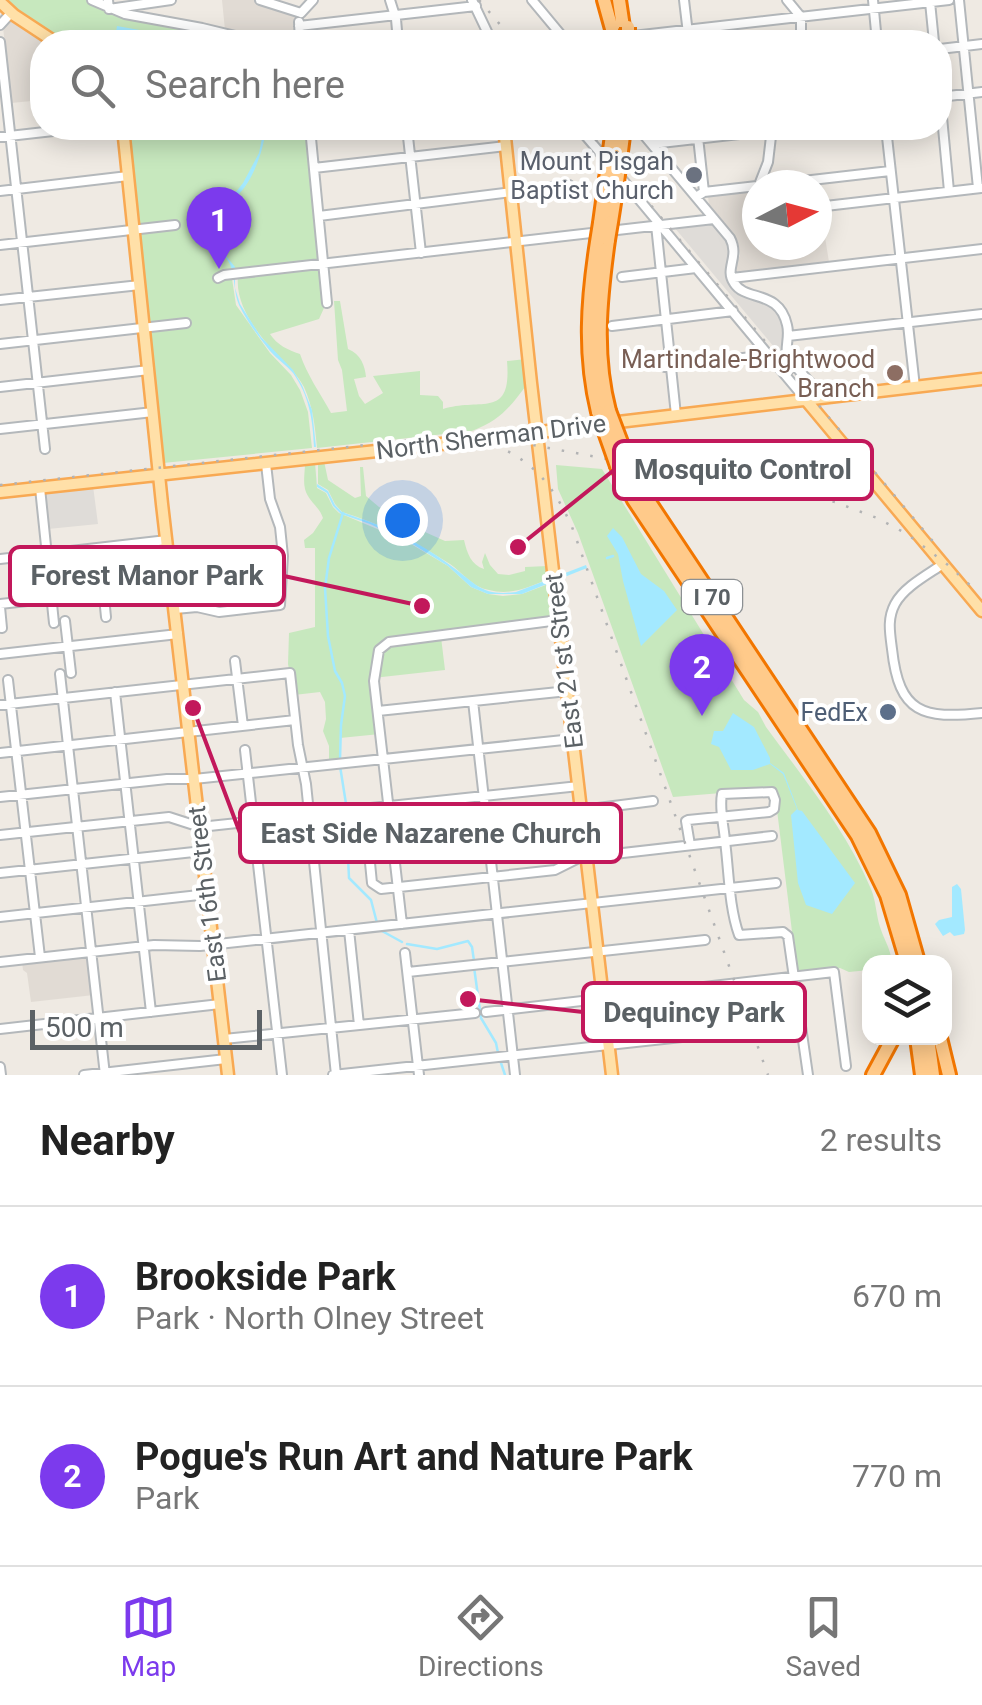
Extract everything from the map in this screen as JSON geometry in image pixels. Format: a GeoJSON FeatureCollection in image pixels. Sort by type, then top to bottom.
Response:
{"type":"FeatureCollection","features":[{"type":"Feature","properties":{"kind":"highway"},"geometry":{"type":"LineString","coordinates":[[606,0],[618,30]]}},
{"type":"Feature","properties":{"kind":"highway"},"geometry":{"type":"LineString","coordinates":[[619,30],[622,0]]}},
{"type":"Feature","properties":{"kind":"highway","name":"I 70"},"geometry":{"type":"LineString","coordinates":[[606,222],[611,140]]}},
{"type":"Feature","properties":{"kind":"highway","name":"I 70"},"geometry":{"type":"LineString","coordinates":[[622,140],[616,190],[603,241],[599,340],[604,412],[634,500],[851,826],[871,861],[910,955]]}},
{"type":"Feature","properties":{"kind":"highway","name":"I 70"},"geometry":{"type":"LineString","coordinates":[[624,467],[865,827],[885,862],[903,907],[911,955]]}},
{"type":"Feature","properties":{"kind":"highway"},"geometry":{"type":"LineString","coordinates":[[873,1075],[889,1045]]}},
{"type":"Feature","properties":{"kind":"highway"},"geometry":{"type":"LineString","coordinates":[[918,1045],[922,1075]]}},
{"type":"Feature","properties":{"kind":"highway"},"geometry":{"type":"LineString","coordinates":[[929,1045],[932,1075]]}},
{"type":"Feature","properties":{"kind":"highway"},"geometry":{"type":"LineString","coordinates":[[942,1045],[949,1075]]}},
{"type":"Feature","properties":{"kind":"main road"},"geometry":{"type":"LineString","coordinates":[[0,2],[37,30]]}},
{"type":"Feature","properties":{"kind":"main road","name":"East 16th Street"},"geometry":{"type":"LineString","coordinates":[[124,140],[228,1075]]}},
{"type":"Feature","properties":{"kind":"main road","name":"East 21st Street"},"geometry":{"type":"LineString","coordinates":[[505,140],[612,1075]]}},
{"type":"Feature","properties":{"kind":"main road","name":"North Sherman Drive"},"geometry":{"type":"LineString","coordinates":[[0,492],[982,379]]}},
{"type":"Feature","properties":{"kind":"main road"},"geometry":{"type":"LineString","coordinates":[[806,400],[982,611]]}},
{"type":"Feature","properties":{"kind":"street"},"geometry":{"type":"LineString","coordinates":[[92,0],[158,20],[210,30]]}},
{"type":"Feature","properties":{"kind":"street"},"geometry":{"type":"LineString","coordinates":[[109,4],[171,0]]}},
{"type":"Feature","properties":{"kind":"street"},"geometry":{"type":"LineString","coordinates":[[260,0],[302,7],[313,0]]}},
{"type":"Feature","properties":{"kind":"street"},"geometry":{"type":"LineString","coordinates":[[390,0],[396,30]]}},
{"type":"Feature","properties":{"kind":"street"},"geometry":{"type":"LineString","coordinates":[[532,0],[544,7],[559,30]]}},
{"type":"Feature","properties":{"kind":"street"},"geometry":{"type":"LineString","coordinates":[[684,0],[687,30],[874,4],[949,0]]}},
{"type":"Feature","properties":{"kind":"street"},"geometry":{"type":"LineString","coordinates":[[787,0],[801,17],[802,30]]}},
{"type":"Feature","properties":{"kind":"street"},"geometry":{"type":"LineString","coordinates":[[832,205],[980,188],[978,140],[968,94],[958,0]]}},
{"type":"Feature","properties":{"kind":"street"},"geometry":{"type":"LineString","coordinates":[[156,1],[158,20]]}},
{"type":"Feature","properties":{"kind":"street"},"geometry":{"type":"LineString","coordinates":[[930,2],[933,30]]}},
{"type":"Feature","properties":{"kind":"street"},"geometry":{"type":"LineString","coordinates":[[299,26],[474,3],[486,30]]}},
{"type":"Feature","properties":{"kind":"street"},"geometry":{"type":"LineString","coordinates":[[874,4],[877,30]]}},
{"type":"Feature","properties":{"kind":"street"},"geometry":{"type":"LineString","coordinates":[[299,30],[302,7]]}},
{"type":"Feature","properties":{"kind":"street"},"geometry":{"type":"LineString","coordinates":[[0,25],[12,13]]}},
{"type":"Feature","properties":{"kind":"street"},"geometry":{"type":"LineString","coordinates":[[0,42],[5,136],[16,189],[45,449]]}},
{"type":"Feature","properties":{"kind":"street"},"geometry":{"type":"LineString","coordinates":[[952,48],[982,44]]}},
{"type":"Feature","properties":{"kind":"street"},"geometry":{"type":"LineString","coordinates":[[952,95],[982,92]]}},
{"type":"Feature","properties":{"kind":"street"},"geometry":{"type":"LineString","coordinates":[[5,136],[30,133]]}},
{"type":"Feature","properties":{"kind":"street"},"geometry":{"type":"LineString","coordinates":[[311,140],[326,304]]}},
{"type":"Feature","properties":{"kind":"street"},"geometry":{"type":"LineString","coordinates":[[408,140],[420,252]]}},
{"type":"Feature","properties":{"kind":"street"},"geometry":{"type":"LineString","coordinates":[[588,140],[806,400]]}},
{"type":"Feature","properties":{"kind":"street"},"geometry":{"type":"LineString","coordinates":[[648,140],[700,195],[734,246],[730,271],[740,289],[766,298],[778,308],[786,320],[786,355],[823,398]]}},
{"type":"Feature","properties":{"kind":"street"},"geometry":{"type":"LineString","coordinates":[[652,144],[683,140]]}},
{"type":"Feature","properties":{"kind":"street"},"geometry":{"type":"LineString","coordinates":[[698,140],[700,195]]}},
{"type":"Feature","properties":{"kind":"street"},"geometry":{"type":"LineString","coordinates":[[765,170],[771,140]]}},
{"type":"Feature","properties":{"kind":"street"},"geometry":{"type":"LineString","coordinates":[[887,140],[915,387]]}},
{"type":"Feature","properties":{"kind":"street"},"geometry":{"type":"LineString","coordinates":[[944,140],[949,192]]}},
{"type":"Feature","properties":{"kind":"street"},"geometry":{"type":"LineString","coordinates":[[314,168],[506,146]]}},
{"type":"Feature","properties":{"kind":"street"},"geometry":{"type":"LineString","coordinates":[[832,178],[890,171]]}},
{"type":"Feature","properties":{"kind":"street"},"geometry":{"type":"LineString","coordinates":[[0,191],[128,176]]}},
{"type":"Feature","properties":{"kind":"street"},"geometry":{"type":"LineString","coordinates":[[319,216],[569,185]]}},
{"type":"Feature","properties":{"kind":"street"},"geometry":{"type":"LineString","coordinates":[[700,195],[742,188]]}},
{"type":"Feature","properties":{"kind":"street"},"geometry":{"type":"LineString","coordinates":[[218,278],[714,219]]}},
{"type":"Feature","properties":{"kind":"street"},"geometry":{"type":"LineString","coordinates":[[0,246],[175,225]]}},
{"type":"Feature","properties":{"kind":"street"},"geometry":{"type":"LineString","coordinates":[[658,225],[668,367],[676,415]]}},
{"type":"Feature","properties":{"kind":"street"},"geometry":{"type":"LineString","coordinates":[[732,278],[982,249]]}},
{"type":"Feature","properties":{"kind":"street"},"geometry":{"type":"LineString","coordinates":[[622,277],[696,268]]}},
{"type":"Feature","properties":{"kind":"street"},"geometry":{"type":"LineString","coordinates":[[0,300],[140,284]]}},
{"type":"Feature","properties":{"kind":"street"},"geometry":{"type":"LineString","coordinates":[[612,326],[733,312]]}},
{"type":"Feature","properties":{"kind":"street"},"geometry":{"type":"LineString","coordinates":[[788,336],[982,314]]}},
{"type":"Feature","properties":{"kind":"street"},"geometry":{"type":"LineString","coordinates":[[0,344],[186,323]]}},
{"type":"Feature","properties":{"kind":"street"},"geometry":{"type":"LineString","coordinates":[[668,367],[769,354]]}},
{"type":"Feature","properties":{"kind":"street"},"geometry":{"type":"LineString","coordinates":[[0,386],[149,370]]}},
{"type":"Feature","properties":{"kind":"street"},"geometry":{"type":"LineString","coordinates":[[0,430],[154,412]]}},
{"type":"Feature","properties":{"kind":"street"},"geometry":{"type":"LineString","coordinates":[[174,609],[197,607],[220,612],[280,605],[284,556],[266,464]]}},
{"type":"Feature","properties":{"kind":"street"},"geometry":{"type":"LineString","coordinates":[[40,488],[54,623]]}},
{"type":"Feature","properties":{"kind":"street"},"geometry":{"type":"LineString","coordinates":[[0,558],[167,540]]}},
{"type":"Feature","properties":{"kind":"street"},"geometry":{"type":"LineString","coordinates":[[99,548],[106,617]]}},
{"type":"Feature","properties":{"kind":"street"},"geometry":{"type":"LineString","coordinates":[[179,571],[284,556]]}},
{"type":"Feature","properties":{"kind":"street"},"geometry":{"type":"LineString","coordinates":[[943,564],[898,598],[892,612],[890,629],[896,677],[905,697],[929,713],[982,713]]}},
{"type":"Feature","properties":{"kind":"street"},"geometry":{"type":"LineString","coordinates":[[2,628],[0,606],[172,585]]}},
{"type":"Feature","properties":{"kind":"street"},"geometry":{"type":"LineString","coordinates":[[402,924],[374,681],[382,646],[443,634],[559,620]]}},
{"type":"Feature","properties":{"kind":"street"},"geometry":{"type":"LineString","coordinates":[[65,622],[71,673]]}},
{"type":"Feature","properties":{"kind":"street"},"geometry":{"type":"LineString","coordinates":[[0,654],[178,634]]}},
{"type":"Feature","properties":{"kind":"street"},"geometry":{"type":"LineString","coordinates":[[235,662],[243,726]]}},
{"type":"Feature","properties":{"kind":"street"},"geometry":{"type":"LineString","coordinates":[[0,705],[290,673],[306,784],[335,1075],[419,1070],[738,1031]]}},
{"type":"Feature","properties":{"kind":"street"},"geometry":{"type":"LineString","coordinates":[[60,674],[105,1074]]}},
{"type":"Feature","properties":{"kind":"street"},"geometry":{"type":"LineString","coordinates":[[8,680],[40,957]]}},
{"type":"Feature","properties":{"kind":"street"},"geometry":{"type":"LineString","coordinates":[[378,711],[569,691]]}},
{"type":"Feature","properties":{"kind":"street"},"geometry":{"type":"LineString","coordinates":[[115,692],[151,1012]]}},
{"type":"Feature","properties":{"kind":"street"},"geometry":{"type":"LineString","coordinates":[[473,701],[515,1075]]}},
{"type":"Feature","properties":{"kind":"street"},"geometry":{"type":"LineString","coordinates":[[0,753],[295,720]]}},
{"type":"Feature","properties":{"kind":"street"},"geometry":{"type":"LineString","coordinates":[[0,798],[574,738]]}},
{"type":"Feature","properties":{"kind":"street"},"geometry":{"type":"LineString","coordinates":[[246,750],[282,1075]]}},
{"type":"Feature","properties":{"kind":"street"},"geometry":{"type":"LineString","coordinates":[[352,810],[579,786]]}},
{"type":"Feature","properties":{"kind":"street"},"geometry":{"type":"LineString","coordinates":[[690,845],[686,821],[722,818],[768,812],[774,809],[772,792],[722,794],[720,802],[722,818],[725,841],[730,888],[739,936],[787,933],[808,1075]]}},
{"type":"Feature","properties":{"kind":"street"},"geometry":{"type":"LineString","coordinates":[[582,810],[654,801]]}},
{"type":"Feature","properties":{"kind":"street"},"geometry":{"type":"LineString","coordinates":[[0,835],[171,816],[200,826],[340,812]]}},
{"type":"Feature","properties":{"kind":"street"},"geometry":{"type":"LineString","coordinates":[[392,829],[367,834],[372,883],[382,889],[559,869],[587,857],[772,836]]}},
{"type":"Feature","properties":{"kind":"street"},"geometry":{"type":"LineString","coordinates":[[394,850],[584,830]]}},
{"type":"Feature","properties":{"kind":"street"},"geometry":{"type":"LineString","coordinates":[[0,873],[202,851]]}},
{"type":"Feature","properties":{"kind":"street"},"geometry":{"type":"LineString","coordinates":[[0,962],[144,946],[214,945],[776,884]]}},
{"type":"Feature","properties":{"kind":"street"},"geometry":{"type":"LineString","coordinates":[[0,917],[208,894]]}},
{"type":"Feature","properties":{"kind":"street"},"geometry":{"type":"LineString","coordinates":[[349,930],[360,1025]]}},
{"type":"Feature","properties":{"kind":"street"},"geometry":{"type":"LineString","coordinates":[[408,972],[706,940]]}},
{"type":"Feature","properties":{"kind":"street"},"geometry":{"type":"LineString","coordinates":[[405,953],[419,1070]]}},
{"type":"Feature","properties":{"kind":"street"},"geometry":{"type":"LineString","coordinates":[[486,1012],[834,972],[846,1066]]}},
{"type":"Feature","properties":{"kind":"street"},"geometry":{"type":"LineString","coordinates":[[0,1029],[220,1004]]}},
{"type":"Feature","properties":{"kind":"street"},"geometry":{"type":"LineString","coordinates":[[224,1040],[474,1013]]}},
{"type":"Feature","properties":{"kind":"street"},"geometry":{"type":"LineString","coordinates":[[84,1075],[181,1070],[226,1060]]}},
{"type":"Feature","properties":{"kind":"street"},"geometry":{"type":"LineString","coordinates":[[0,1067],[1,1075]]}},
{"type":"Feature","properties":{"kind":"shaded area"},"geometry":{"type":"Polygon","coordinates":[[[222,0],[255,0],[298,14],[297,30],[225,30],[222,0]]]}},
{"type":"Feature","properties":{"kind":"shaded area"},"geometry":{"type":"Polygon","coordinates":[[[13,18],[31,30],[30,101],[11,103],[3,27],[13,18]]]}},
{"type":"Feature","properties":{"kind":"shaded area"},"geometry":{"type":"Polygon","coordinates":[[[742,191],[742,260],[829,262],[737,273],[737,242],[709,205],[708,196],[742,191]]]}},
{"type":"Feature","properties":{"kind":"shaded area"},"geometry":{"type":"Polygon","coordinates":[[[713,223],[731,248],[726,270],[729,280],[775,307],[785,325],[784,359],[674,227],[713,223]]]}},
{"type":"Feature","properties":{"kind":"shaded area"},"geometry":{"type":"Polygon","coordinates":[[[93,486],[98,524],[48,529],[44,492],[93,486]]]}},
{"type":"Feature","properties":{"kind":"shaded area"},"geometry":{"type":"Polygon","coordinates":[[[90,955],[94,995],[31,1002],[22,962],[90,955]]]}},
{"type":"Feature","properties":{"kind":"green space"},"geometry":{"type":"Polygon","coordinates":[[[2,0],[87,0],[101,8],[199,30],[43,30],[2,0]]]}},
{"type":"Feature","properties":{"kind":"green space"},"geometry":{"type":"Polygon","coordinates":[[[127,140],[308,140],[320,260],[231,272],[236,305],[300,390],[308,412],[312,448],[163,463],[127,140]]]}},
{"type":"Feature","properties":{"kind":"green space"},"geometry":{"type":"Polygon","coordinates":[[[321,267],[324,308],[319,319],[270,334],[283,347],[300,354],[331,413],[347,411],[334,301],[340,301],[348,349],[359,357],[365,369],[366,377],[354,379],[365,404],[383,393],[373,376],[420,371],[420,395],[438,396],[443,409],[499,399],[507,380],[507,361],[526,359],[528,383],[504,412],[472,431],[317,448],[312,409],[304,387],[248,317],[240,297],[238,276],[321,267]]]}},
{"type":"Feature","properties":{"kind":"green space"},"geometry":{"type":"Polygon","coordinates":[[[324,461],[328,480],[355,498],[361,496],[363,467],[366,496],[416,528],[445,541],[464,540],[476,565],[484,569],[485,553],[498,574],[548,566],[550,578],[513,591],[497,592],[478,586],[411,541],[342,512],[328,490],[318,484],[318,462],[324,461]]]}},
{"type":"Feature","properties":{"kind":"green space"},"geometry":{"type":"Polygon","coordinates":[[[315,462],[317,488],[326,493],[339,513],[406,541],[448,566],[471,587],[488,594],[522,594],[551,583],[555,618],[441,637],[445,670],[373,678],[380,734],[340,738],[340,733],[339,761],[329,761],[323,731],[325,702],[320,692],[294,695],[288,664],[289,633],[315,627],[315,548],[305,548],[304,540],[323,518],[304,486],[305,463],[315,462]]]}},
{"type":"Feature","properties":{"kind":"green space"},"geometry":{"type":"Polygon","coordinates":[[[556,465],[602,469],[744,700],[758,712],[849,846],[871,889],[891,955],[862,955],[862,971],[840,968],[797,972],[776,802],[771,789],[673,797],[578,533],[558,489],[556,465]]]}},
{"type":"Feature","properties":{"kind":"green space"},"geometry":{"type":"Polygon","coordinates":[[[790,980],[795,983],[796,1003],[752,1009],[744,985],[790,980]]]}},
{"type":"Feature","properties":{"kind":"water"},"geometry":{"type":"Polygon","coordinates":[[[264,140],[248,183],[236,197],[221,205],[215,238],[235,267],[240,304],[261,337],[293,370],[302,385],[312,410],[316,447],[303,390],[293,373],[270,351],[246,317],[237,300],[230,264],[217,248],[212,232],[219,203],[232,197],[264,140]]]}},
{"type":"Feature","properties":{"kind":"water"},"geometry":{"type":"Polygon","coordinates":[[[316,465],[317,484],[328,491],[342,512],[408,538],[488,591],[516,592],[586,565],[587,568],[522,594],[488,594],[471,587],[448,566],[414,545],[341,514],[333,506],[327,493],[317,487],[316,465]]]}},
{"type":"Feature","properties":{"kind":"water"},"geometry":{"type":"Polygon","coordinates":[[[613,528],[622,537],[641,574],[664,591],[677,610],[641,646],[618,554],[607,536],[613,528]]]}},
{"type":"Feature","properties":{"kind":"water"},"geometry":{"type":"Polygon","coordinates":[[[733,713],[754,727],[770,763],[784,773],[798,810],[855,883],[832,914],[806,905],[798,883],[791,815],[797,809],[783,774],[770,764],[753,770],[731,770],[719,747],[711,744],[714,731],[723,731],[733,713]]]}},
{"type":"Feature","properties":{"kind":"water"},"geometry":{"type":"Polygon","coordinates":[[[957,884],[961,889],[964,934],[954,936],[950,932],[943,936],[935,924],[952,917],[952,887],[957,884]]]}},
{"type":"Feature","properties":{"kind":"waterway"},"geometry":{"type":"LineString","coordinates":[[340,760],[345,696],[328,636],[325,588],[329,558],[343,513]]}},
{"type":"Feature","properties":{"kind":"waterway"},"geometry":{"type":"LineString","coordinates":[[607,558],[613,556]]}},
{"type":"Feature","properties":{"kind":"waterway"},"geometry":{"type":"LineString","coordinates":[[340,766],[356,843],[348,857],[349,878],[371,900],[377,923]]}},
{"type":"Feature","properties":{"kind":"waterway"},"geometry":{"type":"LineString","coordinates":[[382,931],[402,942]]}},
{"type":"Feature","properties":{"kind":"waterway"},"geometry":{"type":"LineString","coordinates":[[407,944],[437,949],[468,941],[474,961]]}},
{"type":"Feature","properties":{"kind":"waterway"},"geometry":{"type":"LineString","coordinates":[[474,967],[481,1018],[498,1053]]}},
{"type":"Feature","properties":{"kind":"waterway"},"geometry":{"type":"LineString","coordinates":[[500,1060],[505,1075]]}},
{"type":"Feature","properties":{"kind":"railway"},"geometry":{"type":"LineString","coordinates":[[479,0],[505,30]]}},
{"type":"Feature","properties":{"kind":"railway"},"geometry":{"type":"LineString","coordinates":[[596,140],[936,545]]}},
{"type":"Feature","properties":{"kind":"railway"},"geometry":{"type":"LineString","coordinates":[[0,485],[439,437],[496,438],[835,502],[907,534],[971,586]]}},
{"type":"Feature","properties":{"kind":"railway"},"geometry":{"type":"LineString","coordinates":[[495,445],[533,468],[558,500],[572,527],[768,1075]]}},
{"type":"Feature","properties":{"kind":"place","name":"Mount Pisgah Baptist Church"},"geometry":{"type":"Point","coordinates":[694,175]}},
{"type":"Feature","properties":{"kind":"place","name":"Brookside Park"},"geometry":{"type":"Point","coordinates":[219,269]}},
{"type":"Feature","properties":{"kind":"place","name":"Martindale-Brightwood Branch"},"geometry":{"type":"Point","coordinates":[895,373]}},
{"type":"Feature","properties":{"kind":"place","name":"Mosquito Control"},"geometry":{"type":"Point","coordinates":[518,547]}},
{"type":"Feature","properties":{"kind":"place","name":"Forest Manor Park"},"geometry":{"type":"Point","coordinates":[422,606]}},
{"type":"Feature","properties":{"kind":"place","name":"East Side Nazarene Church"},"geometry":{"type":"Point","coordinates":[193,708]}},
{"type":"Feature","properties":{"kind":"place","name":"FedEx"},"geometry":{"type":"Point","coordinates":[888,712]}},
{"type":"Feature","properties":{"kind":"place","name":"Pogue's Run Art and Nature Park"},"geometry":{"type":"Point","coordinates":[702,716]}},
{"type":"Feature","properties":{"kind":"place","name":"Dequincy Park"},"geometry":{"type":"Point","coordinates":[468,999]}}]}
